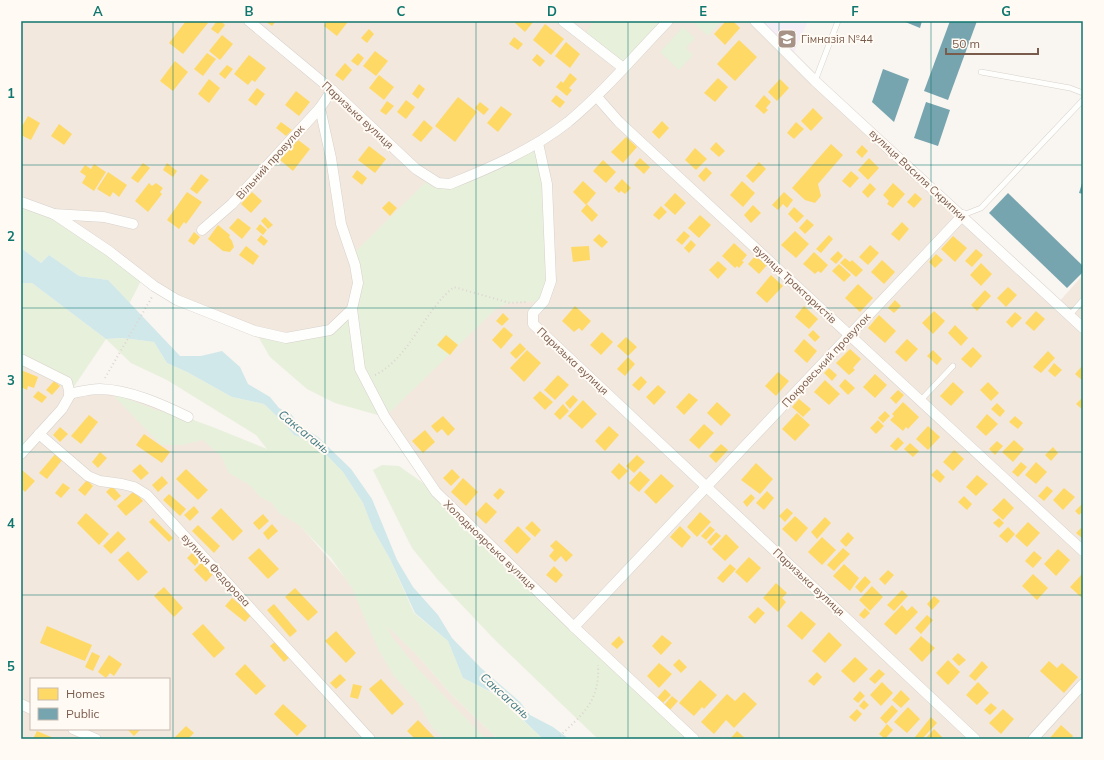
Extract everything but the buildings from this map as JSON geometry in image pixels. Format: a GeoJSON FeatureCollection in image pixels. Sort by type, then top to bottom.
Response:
{"type":"FeatureCollection","features":[{"type":"Feature","properties":{"kind":"street","name":"Паризька вулиця"},"geometry":{"type":"LineString","coordinates":[[249,21],[332,90],[416,169],[438,183],[450,184],[538,143],[547,184],[551,281],[544,302],[533,313],[533,324],[975,739]]}},
{"type":"Feature","properties":{"kind":"street"},"geometry":{"type":"LineString","coordinates":[[563,21],[622,68]]}},
{"type":"Feature","properties":{"kind":"street"},"geometry":{"type":"LineString","coordinates":[[538,143],[567,123],[597,97],[622,68],[668,21]]}},
{"type":"Feature","properties":{"kind":"street","name":"вулиця Василя Скрипки"},"geometry":{"type":"LineString","coordinates":[[755,21],[815,81],[1083,328]]}},
{"type":"Feature","properties":{"kind":"street","name":"Вільний провулок"},"geometry":{"type":"LineString","coordinates":[[202,230],[232,204],[320,108],[332,90]]}},
{"type":"Feature","properties":{"kind":"street","name":"вулиця Трактористів"},"geometry":{"type":"LineString","coordinates":[[597,97],[620,122],[1083,551]]}},
{"type":"Feature","properties":{"kind":"street"},"geometry":{"type":"LineString","coordinates":[[21,202],[54,214],[109,251],[164,293],[177,300],[255,331],[286,338],[330,330],[352,309],[358,283],[355,265],[341,224],[331,158],[320,108]]}},
{"type":"Feature","properties":{"kind":"street"},"geometry":{"type":"LineString","coordinates":[[54,214],[104,217],[133,224]]}},
{"type":"Feature","properties":{"kind":"street","name":"Покровський провулок"},"geometry":{"type":"LineString","coordinates":[[574,627],[708,487],[962,215]]}},
{"type":"Feature","properties":{"kind":"street","name":"Холодноярська вулиця"},"geometry":{"type":"LineString","coordinates":[[352,309],[360,369],[385,417],[436,492],[574,627],[694,739]]}},
{"type":"Feature","properties":{"kind":"street"},"geometry":{"type":"LineString","coordinates":[[21,360],[67,382],[69,394],[62,408],[21,454]]}},
{"type":"Feature","properties":{"kind":"street"},"geometry":{"type":"LineString","coordinates":[[69,394],[98,389],[118,392],[152,401],[188,417]]}},
{"type":"Feature","properties":{"kind":"street","name":"вулиця Федорова"},"geometry":{"type":"LineString","coordinates":[[39,434],[88,476],[100,481],[134,487],[147,495],[370,739]]}},
{"type":"Feature","properties":{"kind":"street"},"geometry":{"type":"LineString","coordinates":[[1033,739],[1083,684]]}},
{"type":"Feature","properties":{"kind":"street"},"geometry":{"type":"LineString","coordinates":[[21,704],[30,708]]}},
{"type":"Feature","properties":{"kind":"street"},"geometry":{"type":"LineString","coordinates":[[75,730],[96,739]]}},
{"type":"Feature","properties":{"kind":"lane"},"geometry":{"type":"LineString","coordinates":[[815,81],[838,21]]}},
{"type":"Feature","properties":{"kind":"lane"},"geometry":{"type":"LineString","coordinates":[[981,72],[1070,88],[1083,93]]}},
{"type":"Feature","properties":{"kind":"lane","name":"Покровський провулок"},"geometry":{"type":"LineString","coordinates":[[962,215],[981,208],[1083,100]]}},
{"type":"Feature","properties":{"kind":"lane"},"geometry":{"type":"LineString","coordinates":[[1069,316],[1083,300]]}},
{"type":"Feature","properties":{"kind":"lane"},"geometry":{"type":"LineString","coordinates":[[921,400],[953,366]]}},
{"type":"Feature","properties":{"kind":"path"},"geometry":{"type":"LineString","coordinates":[[365,379],[386,370],[423,324],[442,296],[454,287],[510,303],[544,302]]}},
{"type":"Feature","properties":{"kind":"path"},"geometry":{"type":"LineString","coordinates":[[98,389],[146,309]]}},
{"type":"Feature","properties":{"kind":"path"},"geometry":{"type":"LineString","coordinates":[[557,739],[588,708],[594,698],[598,677],[598,662],[595,647]]}},
{"type":"Feature","properties":{"kind":"shaded area"},"geometry":{"type":"Polygon","coordinates":[[[21,21],[755,21],[1057,304],[1083,275],[1083,739],[694,739],[436,492],[330,330],[286,338],[177,300],[21,202],[21,21]]]}},
{"type":"Feature","properties":{"kind":"shaded area","name":"Гімназія №44"},"geometry":{"type":"Polygon","coordinates":[[[755,21],[808,21],[792,57],[755,21]]]}},
{"type":"Feature","properties":{"kind":"shaded area"},"geometry":{"type":"Polygon","coordinates":[[[21,359],[58,376],[69,394],[89,390],[152,401],[193,419],[251,471],[381,619],[419,657],[451,694],[498,739],[21,739],[21,359]]]}},
{"type":"Feature","properties":{"kind":"green space"},"geometry":{"type":"Polygon","coordinates":[[[594,21],[668,21],[622,67],[583,37],[594,21]]]}},
{"type":"Feature","properties":{"kind":"green space"},"geometry":{"type":"Polygon","coordinates":[[[692,21],[721,21],[708,36],[692,21]]]}},
{"type":"Feature","properties":{"kind":"green space"},"geometry":{"type":"Polygon","coordinates":[[[683,27],[695,38],[686,48],[693,55],[679,70],[660,52],[683,27]]]}},
{"type":"Feature","properties":{"kind":"green space"},"geometry":{"type":"Polygon","coordinates":[[[538,143],[551,281],[544,301],[510,303],[497,308],[385,417],[335,403],[307,389],[270,357],[255,331],[286,338],[330,330],[352,309],[358,283],[352,255],[429,179],[450,184],[538,143]]]}},
{"type":"Feature","properties":{"kind":"green space"},"geometry":{"type":"Polygon","coordinates":[[[21,202],[54,214],[143,277],[129,304],[108,280],[79,276],[49,255],[41,263],[21,248],[21,202]]]}},
{"type":"Feature","properties":{"kind":"green space"},"geometry":{"type":"Polygon","coordinates":[[[21,283],[32,283],[106,339],[69,394],[67,382],[21,359],[21,283]]]}},
{"type":"Feature","properties":{"kind":"green space"},"geometry":{"type":"Polygon","coordinates":[[[123,338],[154,342],[167,363],[187,372],[232,397],[264,404],[294,435],[314,442],[343,472],[363,503],[373,529],[390,559],[414,613],[448,641],[463,678],[496,695],[543,739],[498,739],[451,694],[419,657],[387,626],[392,637],[418,669],[486,739],[444,739],[432,727],[419,704],[394,676],[378,649],[352,588],[331,558],[299,525],[279,513],[272,503],[260,497],[251,486],[229,473],[221,456],[203,440],[182,445],[161,445],[110,392],[156,410],[182,416],[210,426],[267,449],[256,435],[167,380],[131,363],[106,339],[123,338]]]}},
{"type":"Feature","properties":{"kind":"green space"},"geometry":{"type":"Polygon","coordinates":[[[382,465],[399,466],[436,492],[694,739],[598,739],[494,639],[438,580],[412,548],[373,470],[382,465]]]}},
{"type":"Feature","properties":{"kind":"water","name":"Саксагань"},"geometry":{"type":"Polygon","coordinates":[[[21,248],[41,263],[49,255],[79,276],[108,280],[180,356],[201,356],[222,351],[240,367],[248,384],[270,397],[279,408],[291,414],[298,424],[318,437],[351,469],[372,499],[397,560],[413,587],[438,615],[452,638],[481,668],[520,702],[530,715],[553,727],[569,739],[543,739],[497,695],[463,678],[448,641],[415,613],[390,559],[373,529],[363,503],[343,472],[314,442],[294,435],[264,404],[232,397],[187,372],[167,363],[154,342],[123,338],[106,339],[32,283],[21,283],[21,248]]]}},
{"type":"Feature","properties":{"kind":"place","name":"Гімназія №44"},"geometry":{"type":"Point","coordinates":[787,39]}}]}
